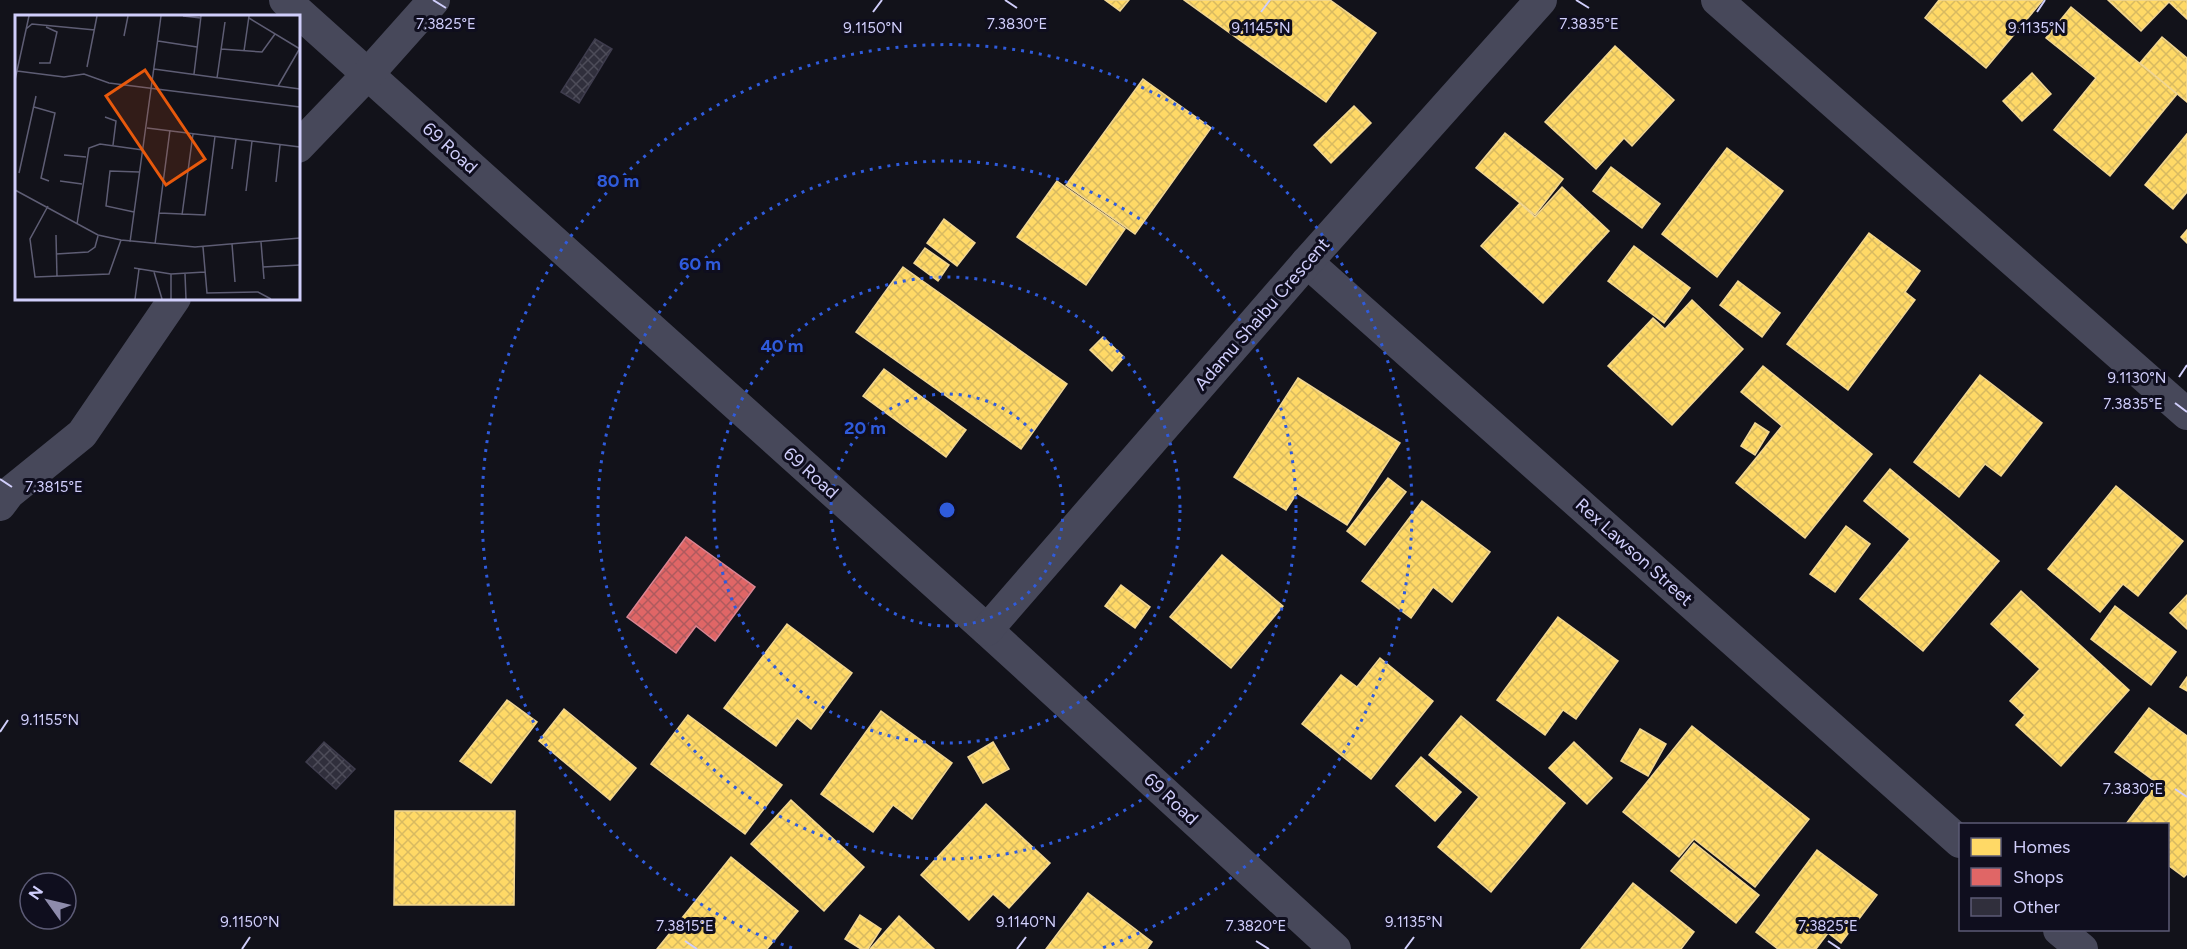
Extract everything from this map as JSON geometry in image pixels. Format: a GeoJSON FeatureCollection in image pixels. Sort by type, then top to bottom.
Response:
{"type":"FeatureCollection","features":[{"type":"Feature","properties":{"kind":"street","name":"69 Road"},"geometry":{"type":"LineString","coordinates":[[285,0],[987,630],[1325,946]]}},
{"type":"Feature","properties":{"kind":"street"},"geometry":{"type":"LineString","coordinates":[[300,145],[434,0]]}},
{"type":"Feature","properties":{"kind":"street","name":"Adamu Shaibu Crescent"},"geometry":{"type":"LineString","coordinates":[[987,630],[1307,262],[1541,0]]}},
{"type":"Feature","properties":{"kind":"street"},"geometry":{"type":"LineString","coordinates":[[1718,0],[2187,414]]}},
{"type":"Feature","properties":{"kind":"street","name":"Rex Lawson Street"},"geometry":{"type":"LineString","coordinates":[[1307,262],[1959,841]]}},
{"type":"Feature","properties":{"kind":"street"},"geometry":{"type":"LineString","coordinates":[[0,505],[9,493],[82,434],[173,300]]}},
{"type":"Feature","properties":{"kind":"street"},"geometry":{"type":"LineString","coordinates":[[2060,931],[2082,949]]}},
{"type":"Feature","properties":{"kind":"building: Homes"},"geometry":{"type":"Polygon","coordinates":[[[1105,0],[1129,0],[1120,11],[1105,0]]]}},
{"type":"Feature","properties":{"kind":"building: Homes"},"geometry":{"type":"Polygon","coordinates":[[[1184,0],[1330,0],[1376,33],[1326,102],[1184,0]]]}},
{"type":"Feature","properties":{"kind":"building: Homes"},"geometry":{"type":"Polygon","coordinates":[[[1939,0],[2043,0],[1986,68],[1925,18],[1939,0]]]}},
{"type":"Feature","properties":{"kind":"building: Homes"},"geometry":{"type":"Polygon","coordinates":[[[2108,0],[2187,0],[2187,19],[2169,2],[2141,31],[2108,0]]]}},
{"type":"Feature","properties":{"kind":"building: Homes"},"geometry":{"type":"Polygon","coordinates":[[[2071,7],[2177,94],[2110,176],[2054,130],[2096,78],[2046,38],[2071,7]]]}},
{"type":"Feature","properties":{"kind":"building: Homes"},"geometry":{"type":"Polygon","coordinates":[[[2162,37],[2187,58],[2187,102],[2140,63],[2162,37]]]}},
{"type":"Feature","properties":{"kind":"building: Homes"},"geometry":{"type":"Polygon","coordinates":[[[1615,46],[1674,100],[1632,146],[1624,138],[1596,169],[1545,122],[1615,46]]]}},
{"type":"Feature","properties":{"kind":"building: Homes"},"geometry":{"type":"Polygon","coordinates":[[[2032,73],[2051,94],[2022,121],[2003,101],[2032,73]]]}},
{"type":"Feature","properties":{"kind":"building: Homes"},"geometry":{"type":"Polygon","coordinates":[[[1143,79],[1211,128],[1135,234],[1066,185],[1143,79]]]}},
{"type":"Feature","properties":{"kind":"building: Homes"},"geometry":{"type":"Polygon","coordinates":[[[1354,106],[1371,123],[1331,163],[1314,145],[1354,106]]]}},
{"type":"Feature","properties":{"kind":"building: Homes"},"geometry":{"type":"Polygon","coordinates":[[[1505,133],[1563,179],[1535,215],[1476,168],[1505,133]]]}},
{"type":"Feature","properties":{"kind":"building: Homes"},"geometry":{"type":"Polygon","coordinates":[[[2187,134],[2187,192],[2173,209],[2145,185],[2187,134]]]}},
{"type":"Feature","properties":{"kind":"building: Homes"},"geometry":{"type":"Polygon","coordinates":[[[1727,148],[1783,191],[1717,277],[1662,234],[1727,148]]]}},
{"type":"Feature","properties":{"kind":"building: Homes"},"geometry":{"type":"Polygon","coordinates":[[[1611,167],[1660,204],[1642,228],[1593,191],[1611,167]]]}},
{"type":"Feature","properties":{"kind":"building: Homes"},"geometry":{"type":"Polygon","coordinates":[[[1057,181],[1125,229],[1086,285],[1017,237],[1057,181]]]}},
{"type":"Feature","properties":{"kind":"building: Homes"},"geometry":{"type":"Polygon","coordinates":[[[1562,187],[1609,231],[1543,303],[1481,246],[1520,203],[1535,217],[1562,187]]]}},
{"type":"Feature","properties":{"kind":"building: Homes"},"geometry":{"type":"Polygon","coordinates":[[[944,219],[975,243],[957,266],[927,243],[944,219]]]}},
{"type":"Feature","properties":{"kind":"building: Homes"},"geometry":{"type":"Polygon","coordinates":[[[2187,230],[2187,243],[2181,237],[2187,230]]]}},
{"type":"Feature","properties":{"kind":"building: Homes"},"geometry":{"type":"Polygon","coordinates":[[[1869,233],[1920,271],[1905,292],[1915,300],[1848,390],[1787,344],[1869,233]]]}},
{"type":"Feature","properties":{"kind":"building: Homes"},"geometry":{"type":"Polygon","coordinates":[[[1634,246],[1690,288],[1664,323],[1608,281],[1634,246]]]}},
{"type":"Feature","properties":{"kind":"building: Homes"},"geometry":{"type":"Polygon","coordinates":[[[925,248],[949,265],[938,281],[914,263],[925,248]]]}},
{"type":"Feature","properties":{"kind":"building: Homes"},"geometry":{"type":"Polygon","coordinates":[[[903,267],[1067,384],[1021,449],[856,332],[903,267]]]}},
{"type":"Feature","properties":{"kind":"building: Homes"},"geometry":{"type":"Polygon","coordinates":[[[1738,281],[1780,313],[1762,337],[1720,305],[1738,281]]]}},
{"type":"Feature","properties":{"kind":"building: Homes"},"geometry":{"type":"Polygon","coordinates":[[[1692,300],[1743,349],[1672,425],[1608,366],[1653,318],[1665,329],[1692,300]]]}},
{"type":"Feature","properties":{"kind":"building: Homes"},"geometry":{"type":"Polygon","coordinates":[[[1103,337],[1124,357],[1112,371],[1090,350],[1103,337]]]}},
{"type":"Feature","properties":{"kind":"building: Homes"},"geometry":{"type":"Polygon","coordinates":[[[1763,366],[1872,454],[1805,538],[1736,483],[1782,426],[1741,392],[1763,366]]]}},
{"type":"Feature","properties":{"kind":"building: Homes"},"geometry":{"type":"Polygon","coordinates":[[[884,369],[966,430],[946,457],[863,396],[884,369]]]}},
{"type":"Feature","properties":{"kind":"building: Homes"},"geometry":{"type":"Polygon","coordinates":[[[1980,375],[2042,423],[2001,476],[1985,464],[1959,497],[1914,462],[1980,375]]]}},
{"type":"Feature","properties":{"kind":"building: Homes"},"geometry":{"type":"Polygon","coordinates":[[[1298,378],[1400,443],[1347,525],[1297,493],[1286,510],[1234,477],[1298,378]]]}},
{"type":"Feature","properties":{"kind":"building: Homes"},"geometry":{"type":"Polygon","coordinates":[[[1755,423],[1769,432],[1755,455],[1741,446],[1755,423]]]}},
{"type":"Feature","properties":{"kind":"building: Homes"},"geometry":{"type":"Polygon","coordinates":[[[1890,469],[1999,561],[1923,651],[1860,599],[1910,539],[1864,501],[1890,469]]]}},
{"type":"Feature","properties":{"kind":"building: Homes"},"geometry":{"type":"Polygon","coordinates":[[[1388,478],[1406,492],[1365,545],[1347,531],[1388,478]]]}},
{"type":"Feature","properties":{"kind":"building: Homes"},"geometry":{"type":"Polygon","coordinates":[[[2116,486],[2183,541],[2138,596],[2123,584],[2100,612],[2048,569],[2116,486]]]}},
{"type":"Feature","properties":{"kind":"building: Homes"},"geometry":{"type":"Polygon","coordinates":[[[1422,501],[1490,552],[1452,602],[1433,587],[1411,618],[1362,581],[1422,501]]]}},
{"type":"Feature","properties":{"kind":"building: Homes"},"geometry":{"type":"Polygon","coordinates":[[[1846,526],[1870,544],[1835,592],[1810,574],[1846,526]]]}},
{"type":"Feature","properties":{"kind":"building: Homes"},"geometry":{"type":"Polygon","coordinates":[[[1222,555],[1283,606],[1231,668],[1170,617],[1222,555]]]}},
{"type":"Feature","properties":{"kind":"building: Homes"},"geometry":{"type":"Polygon","coordinates":[[[1121,585],[1150,607],[1135,628],[1105,606],[1121,585]]]}},
{"type":"Feature","properties":{"kind":"building: Homes"},"geometry":{"type":"Polygon","coordinates":[[[2021,591],[2129,690],[2061,766],[2016,725],[2025,715],[2010,701],[2040,669],[1991,624],[2021,591]]]}},
{"type":"Feature","properties":{"kind":"building: Homes"},"geometry":{"type":"Polygon","coordinates":[[[2187,595],[2187,629],[2170,613],[2187,595]]]}},
{"type":"Feature","properties":{"kind":"building: Homes"},"geometry":{"type":"Polygon","coordinates":[[[2115,606],[2176,652],[2151,685],[2091,639],[2115,606]]]}},
{"type":"Feature","properties":{"kind":"building: Homes"},"geometry":{"type":"Polygon","coordinates":[[[1558,617],[1618,661],[1576,719],[1563,710],[1545,735],[1497,700],[1558,617]]]}},
{"type":"Feature","properties":{"kind":"building: Homes"},"geometry":{"type":"Polygon","coordinates":[[[787,624],[852,673],[811,729],[797,718],[776,746],[724,708],[787,624]]]}},
{"type":"Feature","properties":{"kind":"building: Homes"},"geometry":{"type":"Polygon","coordinates":[[[1380,658],[1433,701],[1371,779],[1302,724],[1341,675],[1357,687],[1380,658]]]}},
{"type":"Feature","properties":{"kind":"building: Homes"},"geometry":{"type":"Polygon","coordinates":[[[2187,677],[2187,691],[2180,687],[2187,677]]]}},
{"type":"Feature","properties":{"kind":"building: Homes"},"geometry":{"type":"Polygon","coordinates":[[[507,700],[537,722],[491,783],[460,761],[507,700]]]}},
{"type":"Feature","properties":{"kind":"building: Homes"},"geometry":{"type":"Polygon","coordinates":[[[2149,708],[2187,736],[2187,874],[2184,877],[2169,866],[2169,823],[2127,823],[2157,783],[2115,752],[2149,708]]]}},
{"type":"Feature","properties":{"kind":"building: Homes"},"geometry":{"type":"Polygon","coordinates":[[[564,709],[636,768],[610,800],[539,741],[564,709]]]}},
{"type":"Feature","properties":{"kind":"building: Homes"},"geometry":{"type":"Polygon","coordinates":[[[881,711],[952,763],[912,819],[893,805],[873,832],[821,794],[881,711]]]}},
{"type":"Feature","properties":{"kind":"building: Homes"},"geometry":{"type":"Polygon","coordinates":[[[688,715],[782,785],[745,834],[651,764],[688,715]]]}},
{"type":"Feature","properties":{"kind":"building: Homes"},"geometry":{"type":"Polygon","coordinates":[[[1461,716],[1565,803],[1491,892],[1438,847],[1479,797],[1429,755],[1461,716]]]}},
{"type":"Feature","properties":{"kind":"building: Homes"},"geometry":{"type":"Polygon","coordinates":[[[1692,726],[1809,819],[1755,887],[1694,839],[1679,857],[1623,812],[1692,726]]]}},
{"type":"Feature","properties":{"kind":"building: Homes"},"geometry":{"type":"Polygon","coordinates":[[[1640,729],[1666,744],[1648,776],[1621,761],[1640,729]]]}},
{"type":"Feature","properties":{"kind":"building: Homes"},"geometry":{"type":"Polygon","coordinates":[[[993,742],[1009,769],[983,783],[968,757],[993,742]]]}},
{"type":"Feature","properties":{"kind":"building: Homes"},"geometry":{"type":"Polygon","coordinates":[[[1574,742],[1612,778],[1587,804],[1549,768],[1574,742]]]}},
{"type":"Feature","properties":{"kind":"building: Homes"},"geometry":{"type":"Polygon","coordinates":[[[1421,757],[1461,792],[1435,821],[1396,786],[1421,757]]]}},
{"type":"Feature","properties":{"kind":"building: Homes"},"geometry":{"type":"Polygon","coordinates":[[[791,800],[864,867],[824,911],[751,844],[791,800]]]}},
{"type":"Feature","properties":{"kind":"building: Homes"},"geometry":{"type":"Polygon","coordinates":[[[986,804],[1050,863],[1009,908],[993,894],[969,920],[921,875],[986,804]]]}},
{"type":"Feature","properties":{"kind":"building: Homes"},"geometry":{"type":"Polygon","coordinates":[[[395,811],[515,811],[514,905],[394,905],[395,811]]]}},
{"type":"Feature","properties":{"kind":"building: Homes"},"geometry":{"type":"Polygon","coordinates":[[[1694,843],[1759,895],[1736,923],[1671,871],[1694,843]]]}},
{"type":"Feature","properties":{"kind":"building: Homes"},"geometry":{"type":"Polygon","coordinates":[[[1817,850],[1877,895],[1841,943],[1828,933],[1816,949],[1778,949],[1756,932],[1817,850]]]}},
{"type":"Feature","properties":{"kind":"building: Homes"},"geometry":{"type":"Polygon","coordinates":[[[731,857],[798,911],[767,949],[657,949],[731,857]]]}},
{"type":"Feature","properties":{"kind":"building: Homes"},"geometry":{"type":"Polygon","coordinates":[[[1633,883],[1694,932],[1681,949],[1581,949],[1633,883]]]}},
{"type":"Feature","properties":{"kind":"building: Homes"},"geometry":{"type":"Polygon","coordinates":[[[1088,893],[1152,942],[1147,949],[1046,949],[1088,893]]]}},
{"type":"Feature","properties":{"kind":"building: Homes"},"geometry":{"type":"Polygon","coordinates":[[[860,915],[881,929],[868,949],[861,949],[845,939],[860,915]]]}},
{"type":"Feature","properties":{"kind":"building: Homes"},"geometry":{"type":"Polygon","coordinates":[[[899,916],[934,949],[870,949],[899,916]]]}},
{"type":"Feature","properties":{"kind":"building: Shops"},"geometry":{"type":"Polygon","coordinates":[[[686,537],[755,587],[715,641],[696,626],[676,653],[627,617],[686,537]]]}},
{"type":"Feature","properties":{"kind":"building: Other"},"geometry":{"type":"Polygon","coordinates":[[[595,39],[612,49],[579,103],[561,92],[595,39]]]}},
{"type":"Feature","properties":{"kind":"building: Other"},"geometry":{"type":"Polygon","coordinates":[[[324,742],[355,769],[336,789],[306,762],[324,742]]]}}]}
